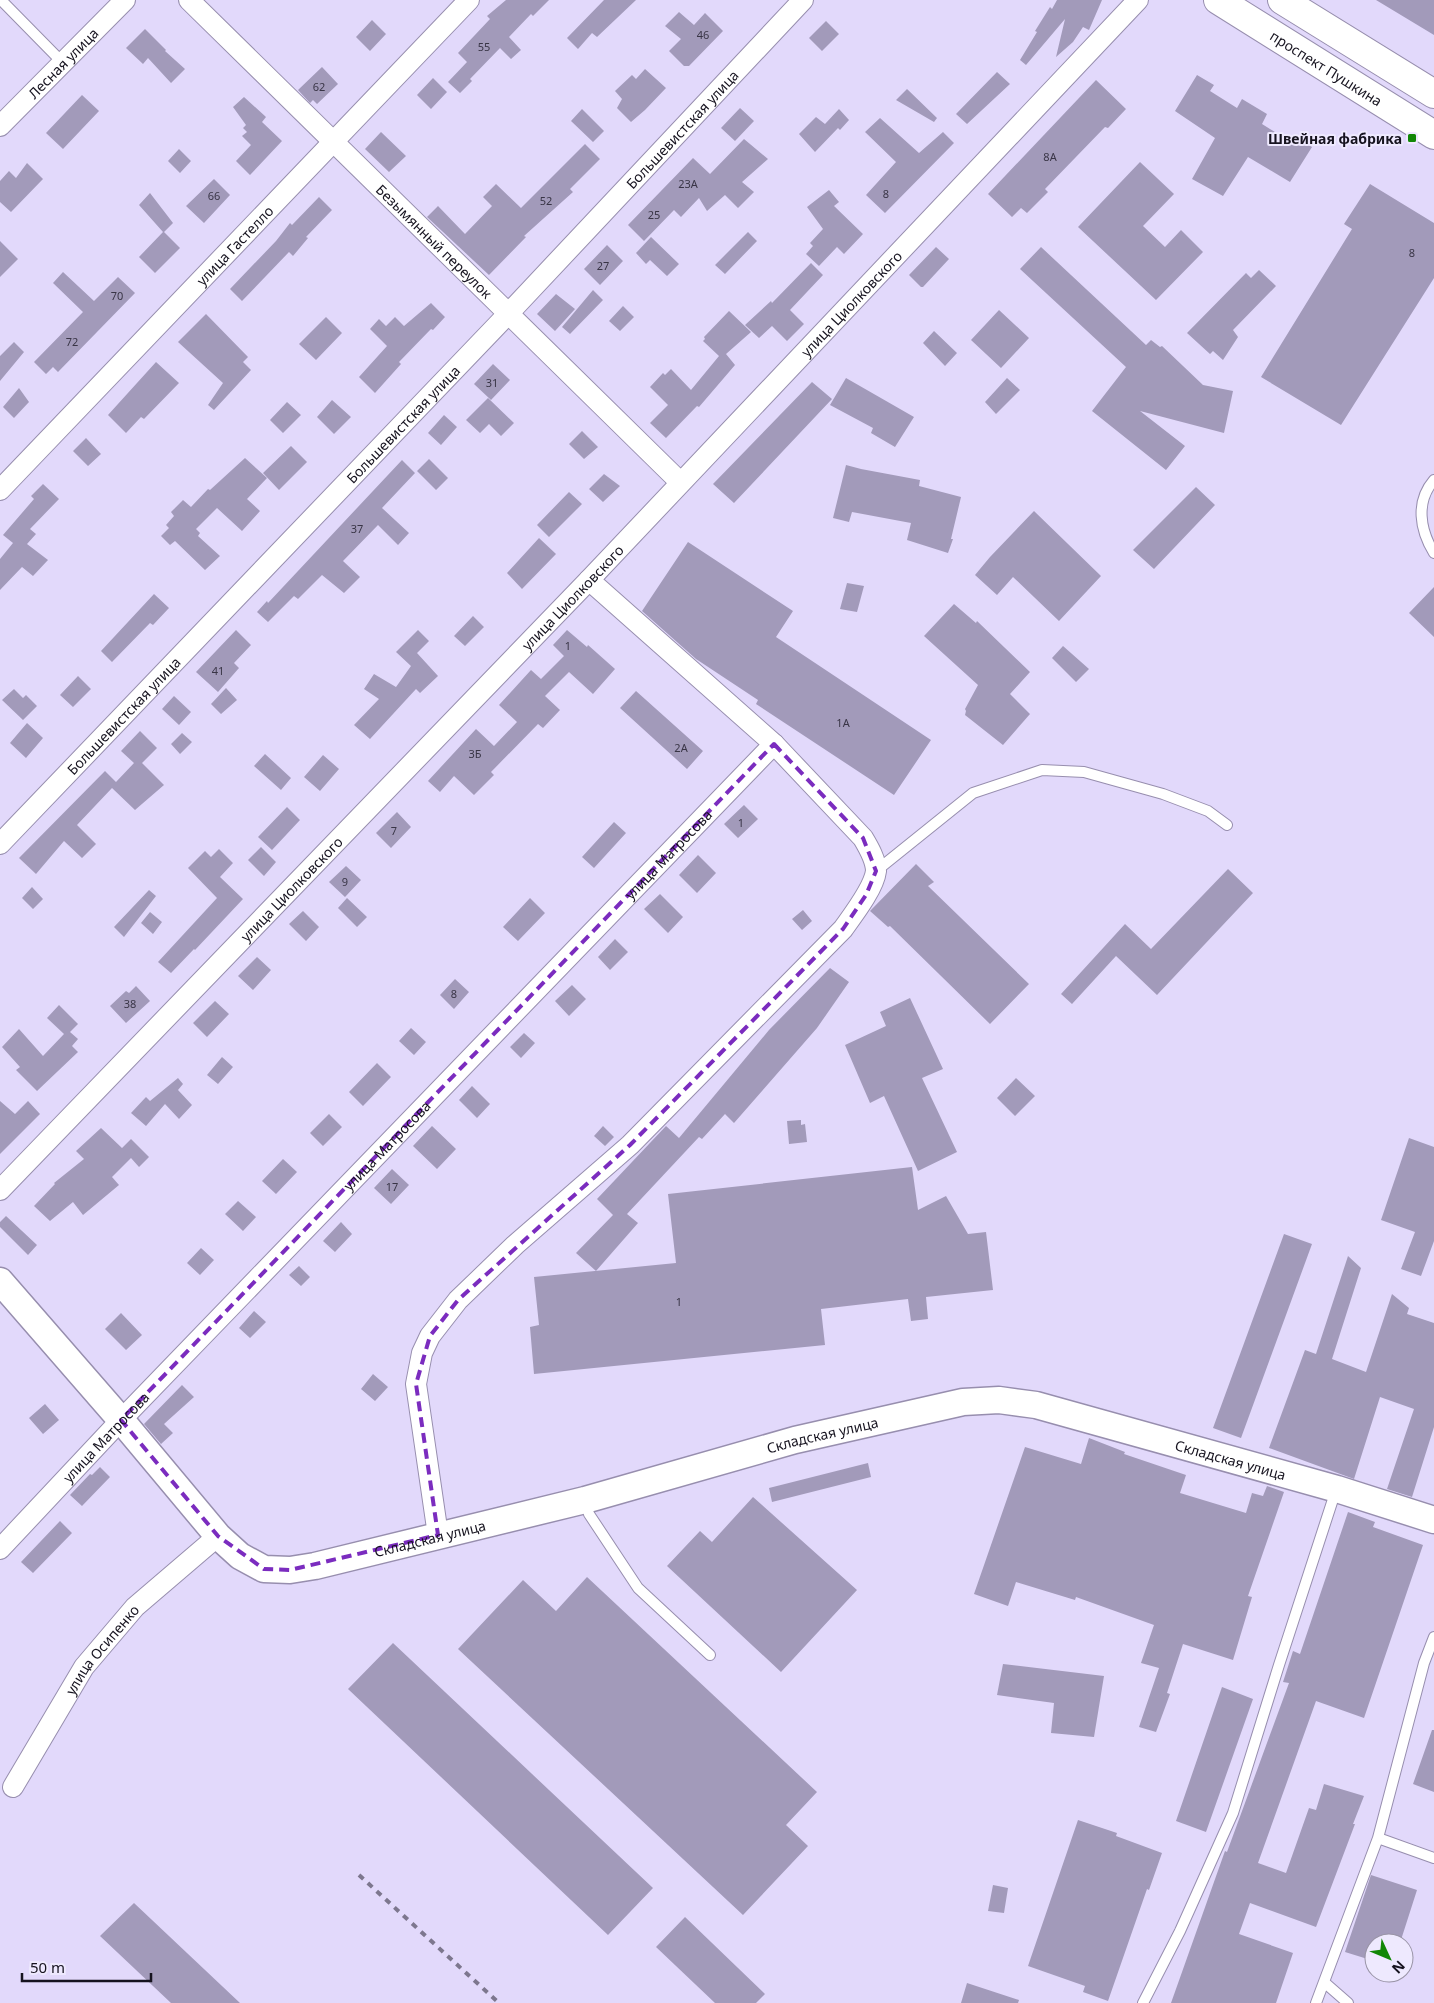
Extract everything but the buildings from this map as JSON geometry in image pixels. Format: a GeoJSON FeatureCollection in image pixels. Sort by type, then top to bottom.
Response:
{"type":"FeatureCollection","features":[{"type":"Feature","properties":{"kind":"main road","name":"проспект Пушкина"},"geometry":{"type":"LineString","coordinates":[[1218,0],[1434,135]]}},
{"type":"Feature","properties":{"kind":"main road"},"geometry":{"type":"LineString","coordinates":[[1282,0],[1434,94]]}},
{"type":"Feature","properties":{"kind":"street","name":"Лесная улица"},"geometry":{"type":"LineString","coordinates":[[0,126],[125,0]]}},
{"type":"Feature","properties":{"kind":"street","name":"Безымянный переулок"},"geometry":{"type":"LineString","coordinates":[[189,0],[680,482]]}},
{"type":"Feature","properties":{"kind":"street","name":"улица Гастелло"},"geometry":{"type":"LineString","coordinates":[[0,490],[469,0]]}},
{"type":"Feature","properties":{"kind":"street","name":"Большевистская улица"},"geometry":{"type":"LineString","coordinates":[[0,844],[508,314],[803,0]]}},
{"type":"Feature","properties":{"kind":"street","name":"улица Циолковского"},"geometry":{"type":"LineString","coordinates":[[0,1190],[589,580],[1138,0]]}},
{"type":"Feature","properties":{"kind":"street"},"geometry":{"type":"LineString","coordinates":[[438,1535],[416,1384],[422,1353],[430,1336],[458,1300],[515,1245],[630,1145],[843,929],[866,895],[876,872],[872,855],[863,838],[774,744],[589,580]]}},
{"type":"Feature","properties":{"kind":"street","name":"улица Матросова"},"geometry":{"type":"LineString","coordinates":[[0,1548],[121,1420],[774,744]]}},
{"type":"Feature","properties":{"kind":"street","name":"Складская улица"},"geometry":{"type":"LineString","coordinates":[[0,1281],[121,1420],[218,1536],[240,1556],[264,1569],[290,1570],[315,1566],[585,1500],[795,1440],[963,1402],[998,1400],[1036,1405],[1337,1489],[1434,1520]]}},
{"type":"Feature","properties":{"kind":"street","name":"улица Осипенко"},"geometry":{"type":"LineString","coordinates":[[13,1787],[84,1668],[135,1608],[218,1536]]}},
{"type":"Feature","properties":{"kind":"lane"},"geometry":{"type":"LineString","coordinates":[[1,0],[63,63]]}},
{"type":"Feature","properties":{"kind":"lane"},"geometry":{"type":"LineString","coordinates":[[1434,480],[1423,502],[1421,525],[1434,553]]}},
{"type":"Feature","properties":{"kind":"lane"},"geometry":{"type":"LineString","coordinates":[[876,872],[974,793],[1042,770],[1084,772],[1154,792],[1208,811],[1227,824]]}},
{"type":"Feature","properties":{"kind":"lane"},"geometry":{"type":"LineString","coordinates":[[1143,2003],[1180,1931],[1234,1813],[1279,1664],[1337,1489]]}},
{"type":"Feature","properties":{"kind":"lane"},"geometry":{"type":"LineString","coordinates":[[585,1500],[589,1514],[638,1588],[710,1655]]}},
{"type":"Feature","properties":{"kind":"lane"},"geometry":{"type":"LineString","coordinates":[[1316,2003],[1378,1838],[1424,1663],[1434,1637]]}},
{"type":"Feature","properties":{"kind":"lane"},"geometry":{"type":"LineString","coordinates":[[1378,1838],[1434,1858]]}},
{"type":"Feature","properties":{"kind":"lane"},"geometry":{"type":"LineString","coordinates":[[1324,1982],[1348,2003]]}},
{"type":"Feature","properties":{"kind":"highlighted area"},"geometry":{"type":"Polygon","coordinates":[[[774,744],[863,838],[876,871],[866,895],[843,929],[630,1145],[458,1300],[430,1336],[416,1384],[438,1535],[290,1570],[264,1569],[218,1536],[121,1420],[774,744]]]}},
{"type":"Feature","properties":{"kind":"railway"},"geometry":{"type":"LineString","coordinates":[[359,1875],[499,2003]]}},
{"type":"Feature","properties":{"kind":"place","name":"Швейная фабрика"},"geometry":{"type":"Point","coordinates":[1412,138]}}]}
